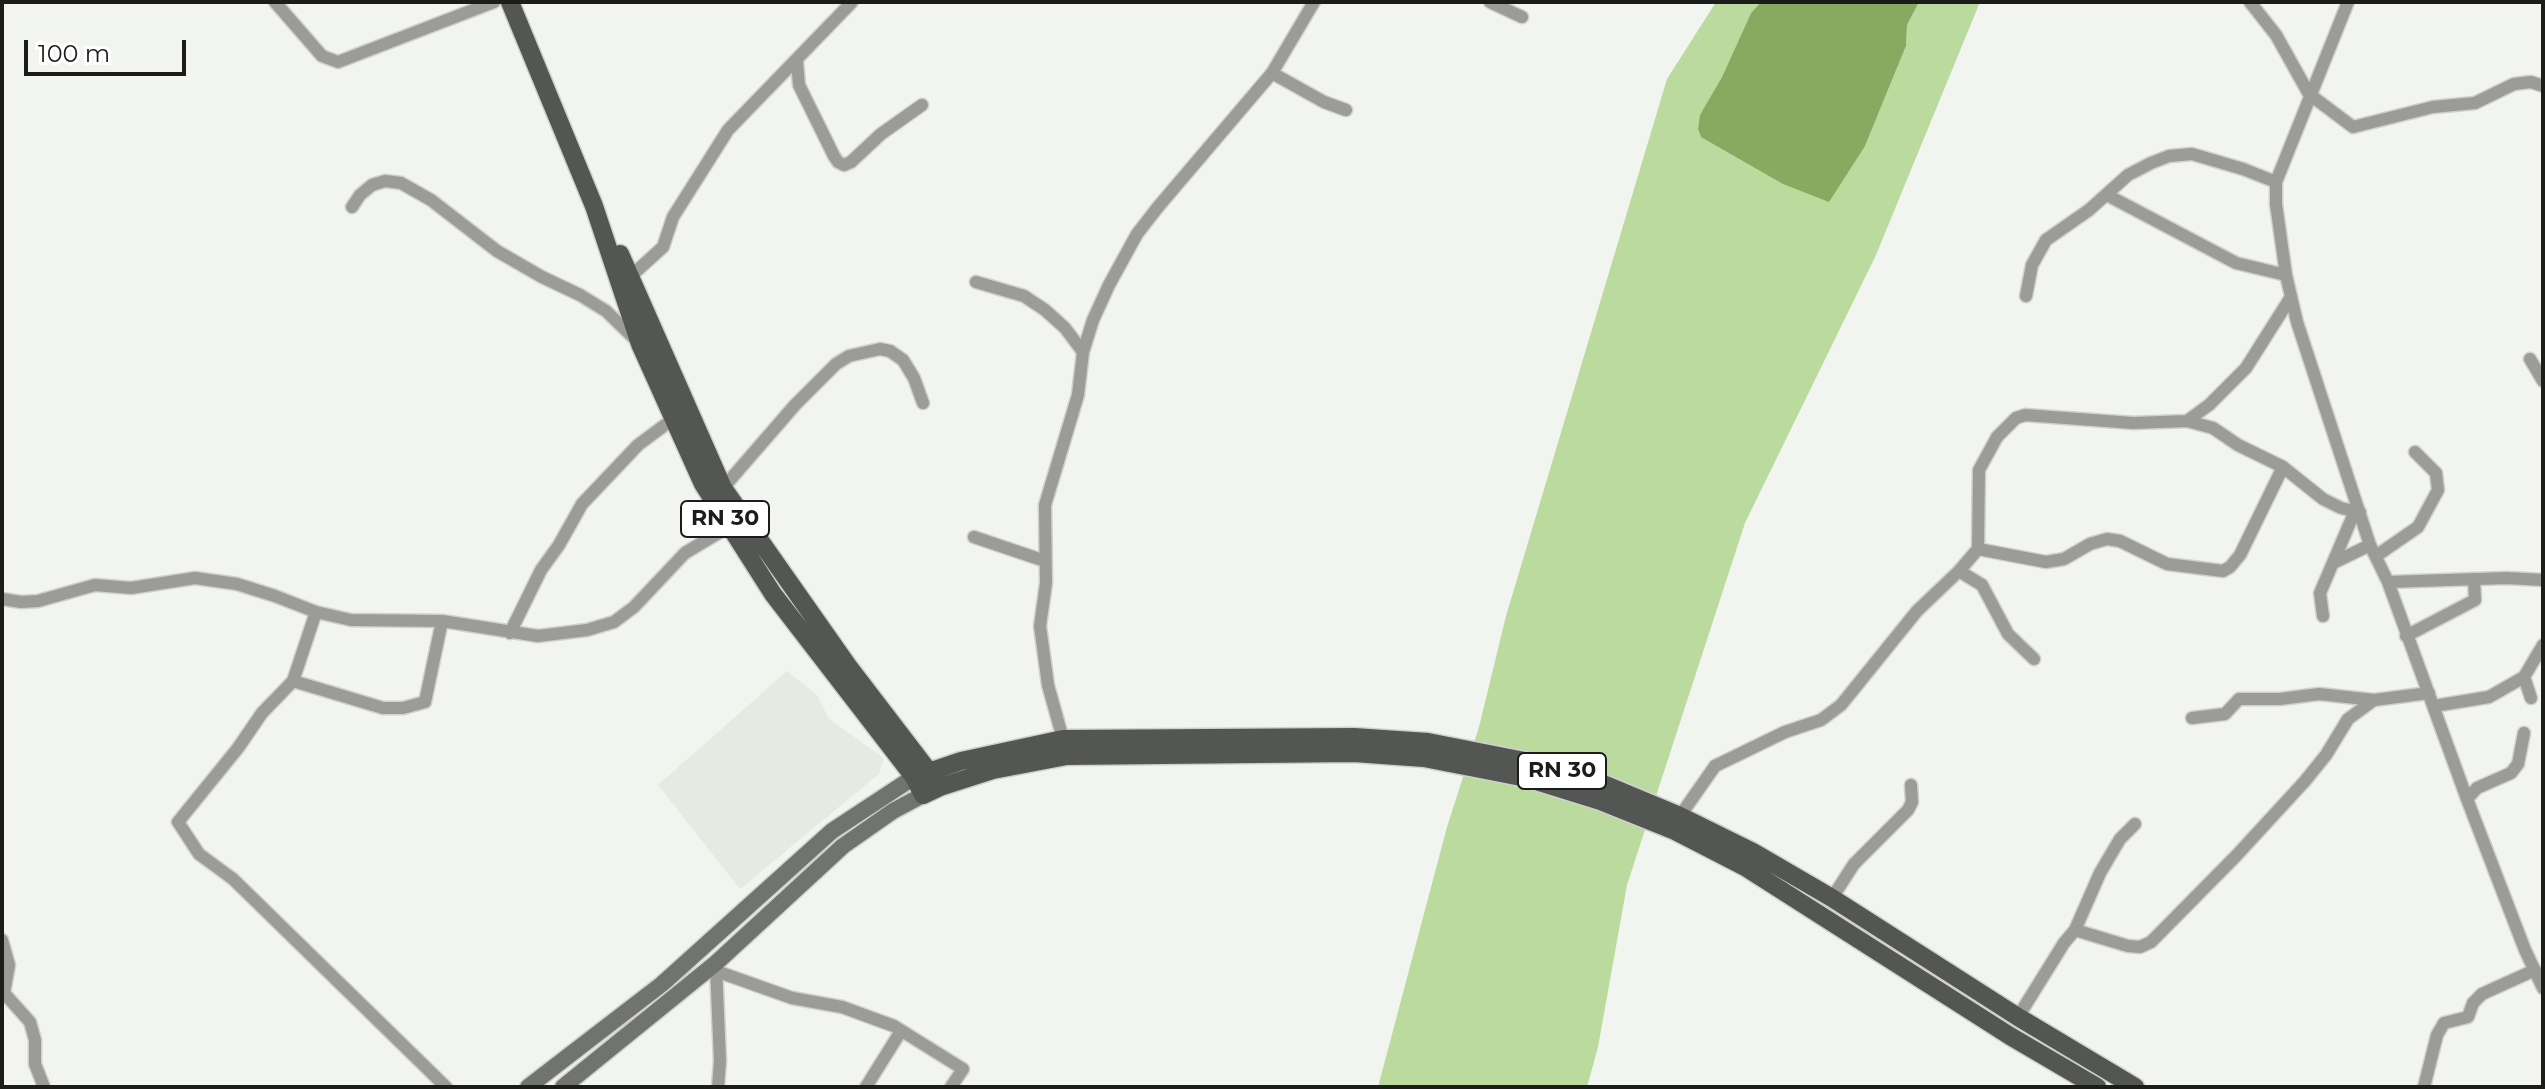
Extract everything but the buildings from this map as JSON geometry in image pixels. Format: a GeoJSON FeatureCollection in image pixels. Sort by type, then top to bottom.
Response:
{"type":"FeatureCollection","features":[{"type":"Feature","properties":{"kind":"main road","name":"RN 30"},"geometry":{"type":"LineString","coordinates":[[510,2],[594,206],[640,344],[703,484],[773,594],[927,782]]}},
{"type":"Feature","properties":{"kind":"main road","name":"RN 30"},"geometry":{"type":"LineString","coordinates":[[594,206],[631,276],[723,488],[927,782]]}},
{"type":"Feature","properties":{"kind":"main road","name":"RN 30"},"geometry":{"type":"LineString","coordinates":[[927,782],[961,761],[1063,739],[1354,737],[1428,742],[1530,762],[1606,785],[1680,816],[1753,852],[2135,1087]]}},
{"type":"Feature","properties":{"kind":"main road","name":"RN 30"},"geometry":{"type":"LineString","coordinates":[[927,782],[1067,756],[1256,753],[1354,753],[1424,758],[1526,778],[1600,801],[1675,831],[1745,867],[2010,1036],[2097,1087]]}},
{"type":"Feature","properties":{"kind":"street"},"geometry":{"type":"LineString","coordinates":[[275,2],[322,56],[338,62],[494,2]]}},
{"type":"Feature","properties":{"kind":"street"},"geometry":{"type":"LineString","coordinates":[[631,276],[663,247],[673,217],[728,130],[852,2]]}},
{"type":"Feature","properties":{"kind":"street"},"geometry":{"type":"LineString","coordinates":[[1063,739],[1048,685],[1040,626],[1046,583],[1045,505],[1078,395],[1083,352],[1093,320],[1137,234],[1272,73],[1314,2]]}},
{"type":"Feature","properties":{"kind":"street"},"geometry":{"type":"LineString","coordinates":[[1490,2],[1522,17]]}},
{"type":"Feature","properties":{"kind":"street"},"geometry":{"type":"LineString","coordinates":[[2250,2],[2276,35],[2309,94],[2353,127],[2433,107],[2475,103],[2514,84],[2542,84]]}},
{"type":"Feature","properties":{"kind":"street"},"geometry":{"type":"LineString","coordinates":[[2348,2],[2276,182],[2286,275],[2297,322],[2357,511],[2388,582],[2467,799],[2543,988]]}},
{"type":"Feature","properties":{"kind":"street"},"geometry":{"type":"LineString","coordinates":[[797,61],[799,85],[834,156],[844,165],[922,105]]}},
{"type":"Feature","properties":{"kind":"street"},"geometry":{"type":"LineString","coordinates":[[1272,73],[1324,102],[1346,110]]}},
{"type":"Feature","properties":{"kind":"street"},"geometry":{"type":"LineString","coordinates":[[776,81],[799,85]]}},
{"type":"Feature","properties":{"kind":"street"},"geometry":{"type":"LineString","coordinates":[[2026,296],[2032,265],[2046,240],[2107,195],[2128,175],[2151,163],[2179,154],[2216,161],[2276,182]]}},
{"type":"Feature","properties":{"kind":"street"},"geometry":{"type":"LineString","coordinates":[[352,207],[372,185],[385,181],[401,183],[431,200],[497,251],[606,311],[640,344]]}},
{"type":"Feature","properties":{"kind":"street"},"geometry":{"type":"LineString","coordinates":[[2107,195],[2236,263],[2286,275]]}},
{"type":"Feature","properties":{"kind":"street"},"geometry":{"type":"LineString","coordinates":[[976,282],[1024,296],[1065,328],[1083,352]]}},
{"type":"Feature","properties":{"kind":"street"},"geometry":{"type":"LineString","coordinates":[[2187,421],[2209,405],[2246,368],[2291,297]]}},
{"type":"Feature","properties":{"kind":"street"},"geometry":{"type":"LineString","coordinates":[[723,488],[795,405],[836,364],[849,356],[880,349],[890,351],[903,360],[923,403]]}},
{"type":"Feature","properties":{"kind":"street"},"geometry":{"type":"LineString","coordinates":[[2530,359],[2543,381]]}},
{"type":"Feature","properties":{"kind":"street"},"geometry":{"type":"LineString","coordinates":[[1680,816],[1715,766],[1785,732],[1821,720],[1841,705],[1917,611],[1978,549],[1979,470],[1997,437],[2016,418],[2025,415],[2133,423],[2187,421],[2213,428],[2238,445],[2283,467],[2323,499],[2341,508],[2357,511]]}},
{"type":"Feature","properties":{"kind":"street"},"geometry":{"type":"LineString","coordinates":[[510,633],[541,570],[582,504],[638,445],[673,419]]}},
{"type":"Feature","properties":{"kind":"street"},"geometry":{"type":"LineString","coordinates":[[2335,562],[2373,550],[2418,527],[2438,490],[2436,473],[2415,452]]}},
{"type":"Feature","properties":{"kind":"street"},"geometry":{"type":"LineString","coordinates":[[1978,549],[2046,562],[2064,559],[2090,544],[2107,539],[2120,541],[2167,564],[2223,571],[2240,555],[2283,467]]}},
{"type":"Feature","properties":{"kind":"street"},"geometry":{"type":"LineString","coordinates":[[2323,616],[2320,593],[2357,511]]}},
{"type":"Feature","properties":{"kind":"street"},"geometry":{"type":"LineString","coordinates":[[2,599],[38,601],[95,585],[131,588],[195,578],[237,584],[316,612],[372,622],[442,621],[538,636],[587,630],[614,622],[634,607],[685,553],[730,526]]}},
{"type":"Feature","properties":{"kind":"street"},"geometry":{"type":"LineString","coordinates":[[974,537],[1045,561]]}},
{"type":"Feature","properties":{"kind":"street"},"geometry":{"type":"LineString","coordinates":[[1959,571],[1982,585],[2008,634],[2034,659]]}},
{"type":"Feature","properties":{"kind":"street"},"geometry":{"type":"LineString","coordinates":[[2388,582],[2529,577],[2543,580]]}},
{"type":"Feature","properties":{"kind":"street"},"geometry":{"type":"LineString","coordinates":[[2529,577],[2543,590]]}},
{"type":"Feature","properties":{"kind":"street"},"geometry":{"type":"LineString","coordinates":[[2406,636],[2475,600],[2474,579]]}},
{"type":"Feature","properties":{"kind":"street"},"geometry":{"type":"LineString","coordinates":[[316,612],[293,681],[262,713],[178,822],[199,854],[233,879],[446,1087]]}},
{"type":"Feature","properties":{"kind":"street"},"geometry":{"type":"LineString","coordinates":[[293,681],[383,708],[403,708],[425,702],[442,621]]}},
{"type":"Feature","properties":{"kind":"street"},"geometry":{"type":"LineString","coordinates":[[2434,706],[2489,697],[2524,677],[2543,645]]}},
{"type":"Feature","properties":{"kind":"street"},"geometry":{"type":"LineString","coordinates":[[2524,677],[2531,698]]}},
{"type":"Feature","properties":{"kind":"street"},"geometry":{"type":"LineString","coordinates":[[2192,718],[2225,714],[2239,699],[2280,699],[2319,694],[2374,700],[2429,693]]}},
{"type":"Feature","properties":{"kind":"street"},"geometry":{"type":"LineString","coordinates":[[2075,930],[2128,946],[2140,947],[2151,942],[2305,781],[2326,755],[2348,719],[2374,700]]}},
{"type":"Feature","properties":{"kind":"street"},"geometry":{"type":"LineString","coordinates":[[2467,799],[2477,788],[2511,773],[2518,764],[2524,733]]}},
{"type":"Feature","properties":{"kind":"street"},"geometry":{"type":"LineString","coordinates":[[563,1087],[716,967],[843,846],[893,811],[927,782]]}},
{"type":"Feature","properties":{"kind":"street"},"geometry":{"type":"LineString","coordinates":[[528,1087],[662,984],[832,831],[927,782]]}},
{"type":"Feature","properties":{"kind":"street"},"geometry":{"type":"LineString","coordinates":[[1832,898],[1854,864],[1908,810],[1912,802],[1911,785]]}},
{"type":"Feature","properties":{"kind":"street"},"geometry":{"type":"LineString","coordinates":[[2018,1017],[2075,930],[2100,873],[2120,839],[2135,824]]}},
{"type":"Feature","properties":{"kind":"street"},"geometry":{"type":"LineString","coordinates":[[2,940],[9,965],[4,993],[30,1022],[35,1040],[35,1064],[44,1087]]}},
{"type":"Feature","properties":{"kind":"street"},"geometry":{"type":"LineString","coordinates":[[716,967],[792,998],[842,1007],[901,1031],[963,1069],[951,1087]]}},
{"type":"Feature","properties":{"kind":"street"},"geometry":{"type":"LineString","coordinates":[[716,967],[720,1061],[718,1087]]}},
{"type":"Feature","properties":{"kind":"street"},"geometry":{"type":"LineString","coordinates":[[2424,1087],[2437,1035],[2444,1023],[2468,1017],[2473,1003],[2482,994],[2535,970]]}},
{"type":"Feature","properties":{"kind":"street"},"geometry":{"type":"LineString","coordinates":[[866,1087],[901,1031]]}},
{"type":"Feature","properties":{"kind":"shaded area"},"geometry":{"type":"Polygon","coordinates":[[[1716,2],[1761,2],[1751,13],[1701,115],[1698,129],[1701,137],[1865,146],[1906,46],[1907,25],[1919,2],[1980,2],[1876,255],[1745,523],[1627,885],[1598,1047],[1587,1087],[1378,1087],[1447,827],[1479,727],[1506,616],[1667,79],[1716,2]]]}},
{"type":"Feature","properties":{"kind":"shaded area"},"geometry":{"type":"Polygon","coordinates":[[[1761,2],[1919,2],[1907,25],[1906,46],[1865,146],[1829,202],[1783,184],[1701,137],[1698,129],[1700,115],[1722,77],[1751,13],[1761,2]]]}},
{"type":"Feature","properties":{"kind":"shaded area"},"geometry":{"type":"Polygon","coordinates":[[[787,671],[817,695],[829,719],[884,758],[879,774],[740,889],[658,785],[787,671]]]}}]}
